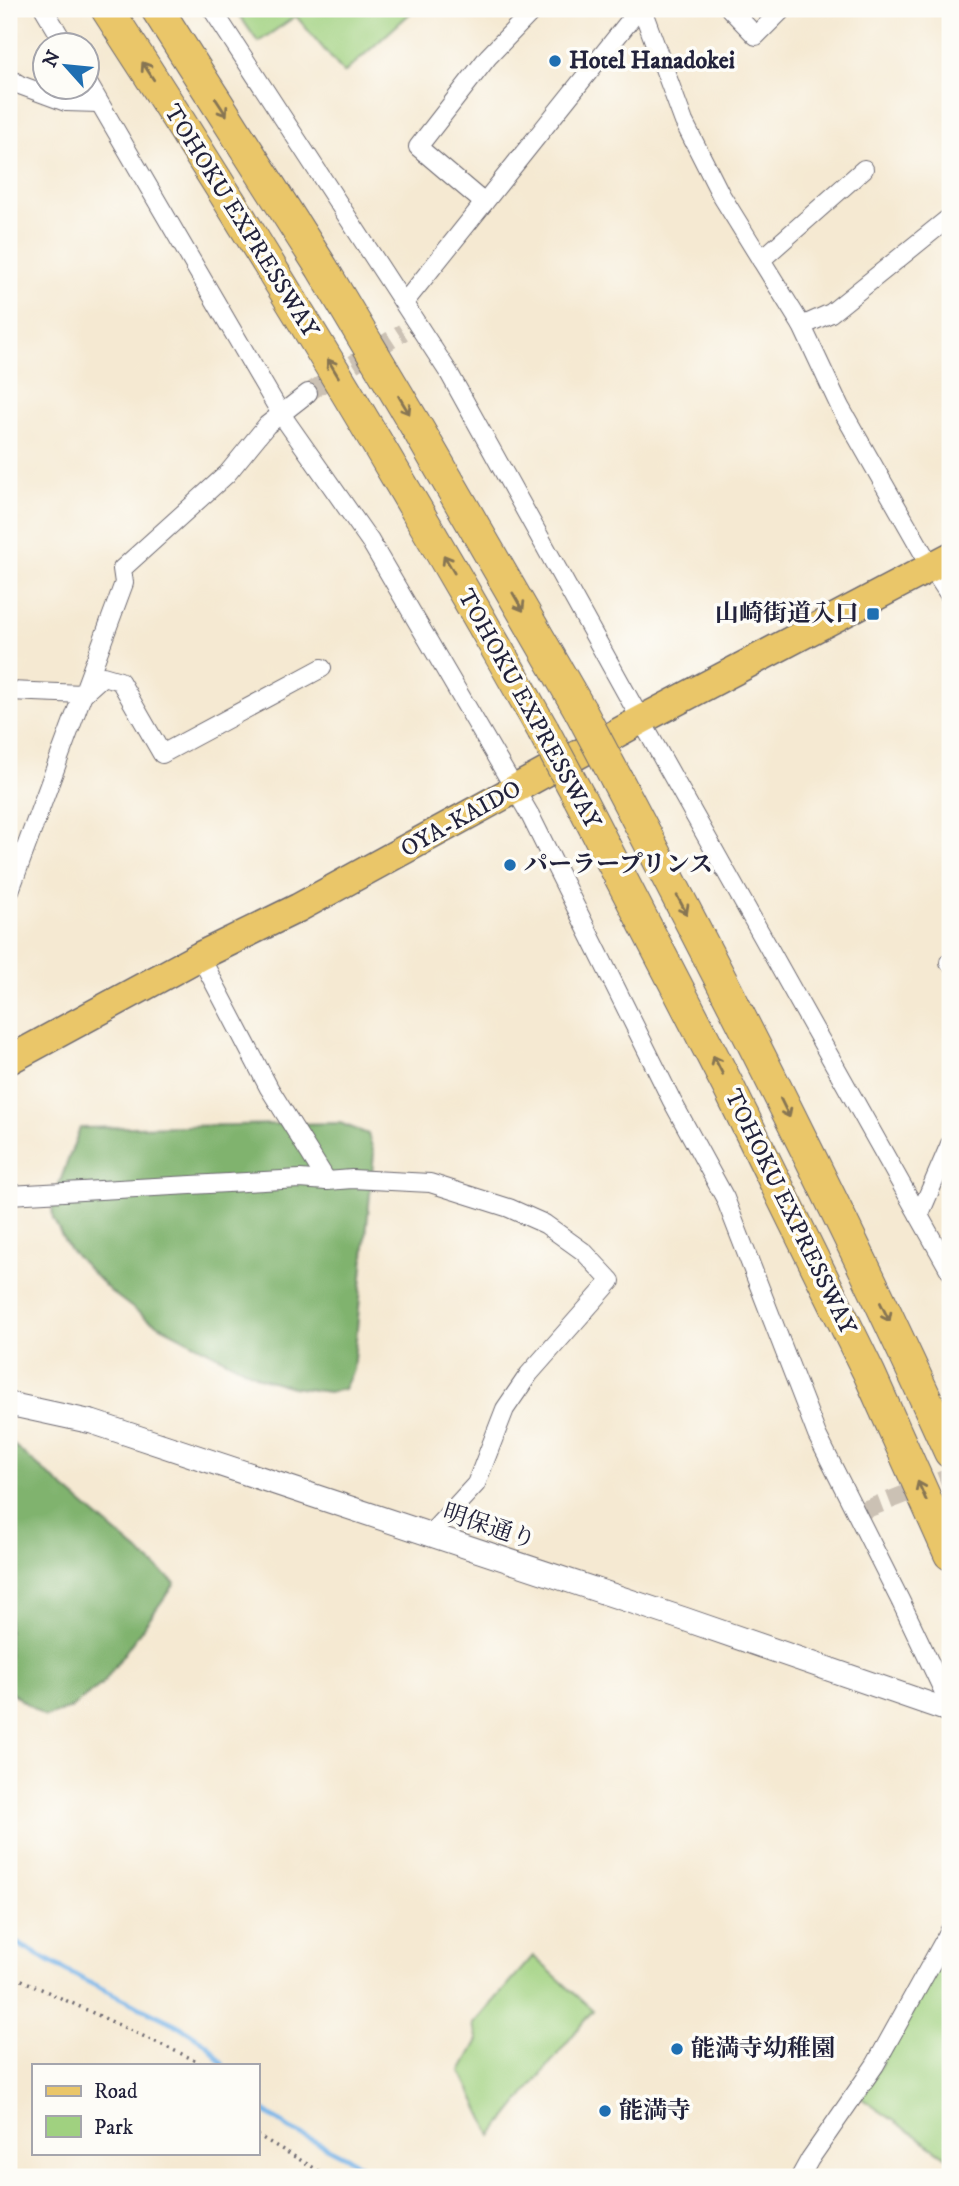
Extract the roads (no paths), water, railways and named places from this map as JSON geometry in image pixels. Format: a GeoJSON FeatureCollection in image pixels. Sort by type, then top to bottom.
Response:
{"type":"FeatureCollection","features":[{"type":"Feature","properties":{"kind":"highway","name":"TOHOKU EXPRESSWAY"},"geometry":{"type":"LineString","coordinates":[[107,9],[204,158],[378,442],[543,730],[727,1083],[869,1373],[950,1553]]}},
{"type":"Feature","properties":{"kind":"highway","name":"TOHOKU EXPRESSWAY"},"geometry":{"type":"LineString","coordinates":[[157,9],[322,268],[580,710],[761,1058],[904,1351],[950,1452]]}},
{"type":"Feature","properties":{"kind":"main road","name":"OYA-KAIDO"},"geometry":{"type":"LineString","coordinates":[[9,1060],[200,956],[298,908],[641,720],[941,562]]}},
{"type":"Feature","properties":{"kind":"street"},"geometry":{"type":"LineString","coordinates":[[44,9],[58,32]]}},
{"type":"Feature","properties":{"kind":"street"},"geometry":{"type":"LineString","coordinates":[[212,9],[404,303],[410,327],[450,373],[950,1271]]}},
{"type":"Feature","properties":{"kind":"street"},"geometry":{"type":"LineString","coordinates":[[484,203],[418,147],[488,57],[534,9]]}},
{"type":"Feature","properties":{"kind":"street"},"geometry":{"type":"LineString","coordinates":[[404,303],[640,9],[684,121],[721,195],[802,326],[840,407],[941,562],[950,596]]}},
{"type":"Feature","properties":{"kind":"street"},"geometry":{"type":"LineString","coordinates":[[730,9],[756,37],[783,9]]}},
{"type":"Feature","properties":{"kind":"street"},"geometry":{"type":"LineString","coordinates":[[9,78],[20,85],[66,102],[99,103],[281,414],[370,541],[530,815],[671,1101],[725,1198],[817,1435],[859,1511],[950,1705]]}},
{"type":"Feature","properties":{"kind":"street"},"geometry":{"type":"LineString","coordinates":[[761,260],[864,169]]}},
{"type":"Feature","properties":{"kind":"street"},"geometry":{"type":"LineString","coordinates":[[802,326],[831,313],[950,217]]}},
{"type":"Feature","properties":{"kind":"street"},"geometry":{"type":"LineString","coordinates":[[9,893],[124,583],[122,569],[227,474],[267,425],[308,393]]}},
{"type":"Feature","properties":{"kind":"street"},"geometry":{"type":"LineString","coordinates":[[9,691],[83,694],[103,676],[120,681],[162,754],[322,668]]}},
{"type":"Feature","properties":{"kind":"street"},"geometry":{"type":"LineString","coordinates":[[200,956],[269,1088],[327,1181]]}},
{"type":"Feature","properties":{"kind":"street"},"geometry":{"type":"LineString","coordinates":[[919,1216],[950,1144]]}},
{"type":"Feature","properties":{"kind":"street"},"geometry":{"type":"LineString","coordinates":[[9,1195],[300,1179],[430,1183],[509,1208],[545,1224],[584,1252],[611,1281],[529,1374],[505,1409],[476,1484],[429,1535]]}},
{"type":"Feature","properties":{"kind":"street","name":"明保通り"},"geometry":{"type":"LineString","coordinates":[[9,1404],[92,1422],[950,1711]]}},
{"type":"Feature","properties":{"kind":"street"},"geometry":{"type":"LineString","coordinates":[[800,2177],[875,2065],[950,1930]]}},
{"type":"Feature","properties":{"kind":"waterway"},"geometry":{"type":"LineString","coordinates":[[9,1939],[82,1979],[179,2026],[208,2045],[222,2064]]}},
{"type":"Feature","properties":{"kind":"waterway"},"geometry":{"type":"LineString","coordinates":[[259,2107],[290,2129],[350,2159],[375,2177]]}},
{"type":"Feature","properties":{"kind":"tunnel"},"geometry":{"type":"LineString","coordinates":[[308,393],[403,332]]}},
{"type":"Feature","properties":{"kind":"tunnel"},"geometry":{"type":"LineString","coordinates":[[864,1510],[950,1477]]}},
{"type":"Feature","properties":{"kind":"place","name":"Hotel Hanadokei"},"geometry":{"type":"Point","coordinates":[555,61]}},
{"type":"Feature","properties":{"kind":"place","name":"山崎街道入口"},"geometry":{"type":"Point","coordinates":[873,614]}},
{"type":"Feature","properties":{"kind":"place","name":"パーラープリンス"},"geometry":{"type":"Point","coordinates":[510,865]}},
{"type":"Feature","properties":{"kind":"place","name":"能満寺幼稚園"},"geometry":{"type":"Point","coordinates":[677,2049]}},
{"type":"Feature","properties":{"kind":"place","name":"能満寺"},"geometry":{"type":"Point","coordinates":[605,2111]}}]}
